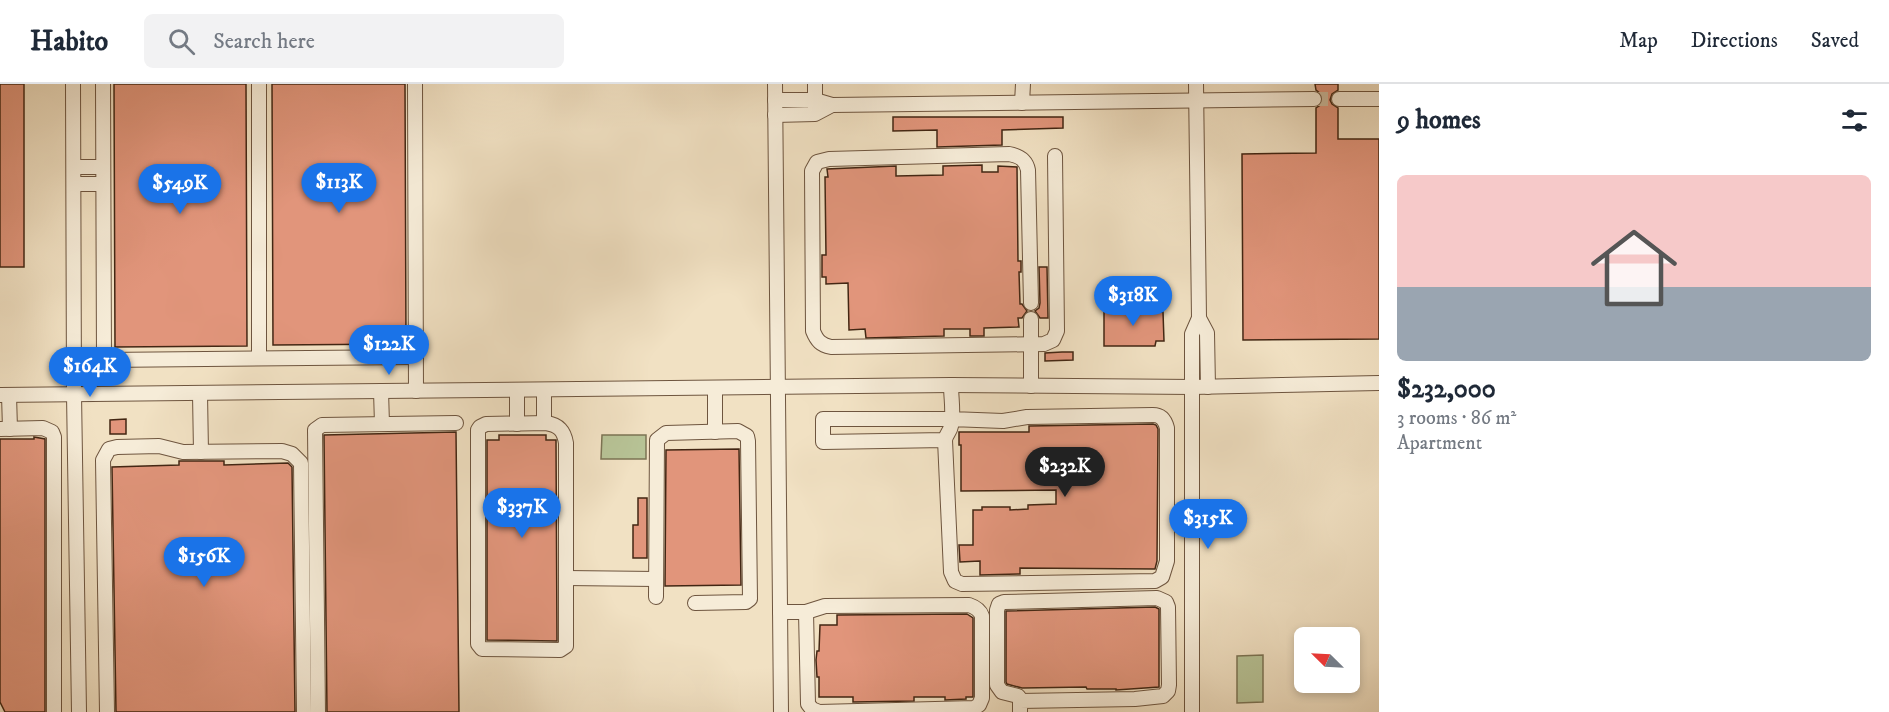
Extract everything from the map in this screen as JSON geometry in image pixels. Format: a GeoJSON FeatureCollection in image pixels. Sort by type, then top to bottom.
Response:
{"type":"FeatureCollection","features":[{"type":"Feature","properties":{"kind":"street"},"geometry":{"type":"LineString","coordinates":[[73,84],[74,394],[79,712]]}},
{"type":"Feature","properties":{"kind":"street"},"geometry":{"type":"LineString","coordinates":[[103,84],[104,360],[416,357]]}},
{"type":"Feature","properties":{"kind":"street"},"geometry":{"type":"LineString","coordinates":[[259,84],[260,358]]}},
{"type":"Feature","properties":{"kind":"street"},"geometry":{"type":"LineString","coordinates":[[415,84],[416,391]]}},
{"type":"Feature","properties":{"kind":"street"},"geometry":{"type":"LineString","coordinates":[[775,84],[782,712]]}},
{"type":"Feature","properties":{"kind":"street"},"geometry":{"type":"LineString","coordinates":[[814,84],[815,114]]}},
{"type":"Feature","properties":{"kind":"street"},"geometry":{"type":"LineString","coordinates":[[1022,103],[1023,84]]}},
{"type":"Feature","properties":{"kind":"street"},"geometry":{"type":"LineString","coordinates":[[1192,712],[1192,334],[1199,318],[1196,84]]}},
{"type":"Feature","properties":{"kind":"street"},"geometry":{"type":"LineString","coordinates":[[775,100],[815,99],[832,105],[1314,99]]}},
{"type":"Feature","properties":{"kind":"street"},"geometry":{"type":"LineString","coordinates":[[1339,99],[1379,99]]}},
{"type":"Feature","properties":{"kind":"street"},"geometry":{"type":"LineString","coordinates":[[775,115],[815,114],[832,105]]}},
{"type":"Feature","properties":{"kind":"street"},"geometry":{"type":"LineString","coordinates":[[1031,303],[1028,170],[1020,157],[1009,154],[829,159],[820,160],[815,164],[812,175],[813,331],[815,338],[822,345],[831,347],[1031,344],[1051,342],[1057,331],[1055,156]]}},
{"type":"Feature","properties":{"kind":"street"},"geometry":{"type":"LineString","coordinates":[[74,167],[103,166]]}},
{"type":"Feature","properties":{"kind":"street"},"geometry":{"type":"LineString","coordinates":[[74,184],[103,184]]}},
{"type":"Feature","properties":{"kind":"street"},"geometry":{"type":"LineString","coordinates":[[1199,318],[1207,333],[1208,387]]}},
{"type":"Feature","properties":{"kind":"street"},"geometry":{"type":"LineString","coordinates":[[1031,319],[1031,386]]}},
{"type":"Feature","properties":{"kind":"street"},"geometry":{"type":"LineString","coordinates":[[54,712],[53,435],[46,429],[5,429],[5,395],[951,385],[1208,387],[1379,383]]}},
{"type":"Feature","properties":{"kind":"street"},"geometry":{"type":"LineString","coordinates":[[945,440],[823,442],[823,419],[951,418],[1003,421],[1027,417],[1153,415],[1161,417],[1167,428],[1167,561],[1162,577],[1155,581],[962,584],[955,581],[951,572],[945,440],[951,428],[951,418],[951,385]]}},
{"type":"Feature","properties":{"kind":"street"},"geometry":{"type":"LineString","coordinates":[[715,388],[715,432]]}},
{"type":"Feature","properties":{"kind":"street"},"geometry":{"type":"LineString","coordinates":[[517,390],[517,424]]}},
{"type":"Feature","properties":{"kind":"street"},"geometry":{"type":"LineString","coordinates":[[544,390],[544,423]]}},
{"type":"Feature","properties":{"kind":"street"},"geometry":{"type":"LineString","coordinates":[[381,391],[382,424]]}},
{"type":"Feature","properties":{"kind":"street"},"geometry":{"type":"LineString","coordinates":[[200,394],[201,452]]}},
{"type":"Feature","properties":{"kind":"street"},"geometry":{"type":"LineString","coordinates":[[318,712],[314,432],[316,427],[322,425],[456,423]]}},
{"type":"Feature","properties":{"kind":"street"},"geometry":{"type":"LineString","coordinates":[[544,423],[559,427],[565,438],[567,644],[565,648],[506,650],[480,648],[478,644],[477,434],[483,425],[544,423]]}},
{"type":"Feature","properties":{"kind":"street"},"geometry":{"type":"LineString","coordinates":[[656,597],[657,440],[666,433],[738,431],[747,436],[748,441],[751,597],[746,602],[695,603]]}},
{"type":"Feature","properties":{"kind":"street"},"geometry":{"type":"LineString","coordinates":[[107,712],[102,464],[109,449],[159,446],[178,452],[282,451],[292,454],[301,463],[304,712]]}},
{"type":"Feature","properties":{"kind":"street"},"geometry":{"type":"LineString","coordinates":[[54,574],[77,574]]}},
{"type":"Feature","properties":{"kind":"street"},"geometry":{"type":"LineString","coordinates":[[566,578],[656,579]]}},
{"type":"Feature","properties":{"kind":"street"},"geometry":{"type":"LineString","coordinates":[[54,591],[77,590]]}},
{"type":"Feature","properties":{"kind":"street"},"geometry":{"type":"LineString","coordinates":[[1155,598],[1166,602],[1168,607],[1169,686],[1167,693],[1157,698],[1102,706],[1020,707],[1016,695],[1002,692],[998,685],[997,610],[999,604],[1004,602],[1155,598]]}},
{"type":"Feature","properties":{"kind":"street"},"geometry":{"type":"LineString","coordinates":[[780,612],[806,612],[825,606],[973,606],[982,616],[982,698],[979,705],[974,708],[819,712],[812,709],[808,704],[806,612]]}},
{"type":"Feature","properties":{"kind":"street"},"geometry":{"type":"LineString","coordinates":[[54,677],[78,684]]}},
{"type":"Feature","properties":{"kind":"street"},"geometry":{"type":"LineString","coordinates":[[54,692],[78,684]]}},
{"type":"Feature","properties":{"kind":"green space"},"geometry":{"type":"Polygon","coordinates":[[[602,435],[646,435],[646,459],[601,459],[602,435]]]}},
{"type":"Feature","properties":{"kind":"green space"},"geometry":{"type":"Polygon","coordinates":[[[1263,655],[1263,702],[1237,703],[1237,656],[1263,655]]]}},
{"type":"Feature","properties":{"kind":"building"},"geometry":{"type":"Polygon","coordinates":[[[0,84],[24,84],[24,267],[0,267],[0,84]]]}},
{"type":"Feature","properties":{"kind":"building"},"geometry":{"type":"Polygon","coordinates":[[[114,84],[246,84],[247,346],[115,347],[114,84]]]}},
{"type":"Feature","properties":{"kind":"building"},"geometry":{"type":"Polygon","coordinates":[[[272,84],[405,84],[406,344],[273,345],[272,84]]]}},
{"type":"Feature","properties":{"kind":"building"},"geometry":{"type":"Polygon","coordinates":[[[1315,84],[1338,84],[1338,90],[1332,94],[1330,100],[1338,108],[1338,139],[1379,139],[1379,339],[1243,340],[1242,154],[1316,153],[1316,108],[1322,104],[1323,99],[1316,90],[1315,84]]]}},
{"type":"Feature","properties":{"kind":"building"},"geometry":{"type":"Polygon","coordinates":[[[893,117],[1063,117],[1063,128],[1002,130],[1002,145],[937,147],[937,130],[893,131],[893,117]]]}},
{"type":"Feature","properties":{"kind":"building"},"geometry":{"type":"Polygon","coordinates":[[[982,165],[982,172],[998,172],[998,166],[1017,167],[1018,261],[1021,261],[1020,304],[1027,311],[1022,318],[1018,318],[1019,327],[984,328],[984,336],[970,336],[970,329],[944,329],[944,336],[866,338],[865,329],[849,330],[848,283],[826,284],[826,277],[822,277],[822,255],[826,255],[825,177],[828,177],[827,169],[896,166],[896,176],[943,175],[943,166],[982,165]]]}},
{"type":"Feature","properties":{"kind":"building"},"geometry":{"type":"Polygon","coordinates":[[[1039,267],[1047,267],[1048,318],[1040,318],[1035,311],[1039,308],[1040,303],[1039,267]]]}},
{"type":"Feature","properties":{"kind":"building"},"geometry":{"type":"Polygon","coordinates":[[[1104,307],[1155,307],[1155,312],[1163,312],[1164,341],[1156,341],[1155,346],[1104,346],[1104,307]]]}},
{"type":"Feature","properties":{"kind":"building"},"geometry":{"type":"Polygon","coordinates":[[[1073,352],[1073,360],[1045,361],[1045,353],[1073,352]]]}},
{"type":"Feature","properties":{"kind":"building"},"geometry":{"type":"Polygon","coordinates":[[[126,419],[126,434],[110,434],[110,420],[126,419]]]}},
{"type":"Feature","properties":{"kind":"building"},"geometry":{"type":"Polygon","coordinates":[[[1153,424],[1158,429],[1157,561],[1155,569],[1020,568],[1020,574],[980,575],[980,561],[960,562],[959,545],[973,545],[973,510],[982,510],[982,507],[1028,509],[1028,505],[1056,504],[1056,490],[961,491],[959,432],[1029,432],[1029,426],[1153,424]]]}},
{"type":"Feature","properties":{"kind":"building"},"geometry":{"type":"Polygon","coordinates":[[[456,432],[459,712],[327,712],[324,435],[456,432]]]}},
{"type":"Feature","properties":{"kind":"building"},"geometry":{"type":"Polygon","coordinates":[[[499,435],[546,435],[546,440],[556,440],[557,641],[487,640],[487,440],[499,440],[499,435]]]}},
{"type":"Feature","properties":{"kind":"building"},"geometry":{"type":"Polygon","coordinates":[[[34,437],[45,439],[45,712],[5,712],[0,702],[0,439],[34,439],[34,437]]]}},
{"type":"Feature","properties":{"kind":"building"},"geometry":{"type":"Polygon","coordinates":[[[739,449],[741,585],[665,586],[666,450],[739,449]]]}},
{"type":"Feature","properties":{"kind":"building"},"geometry":{"type":"Polygon","coordinates":[[[179,461],[224,461],[224,465],[288,463],[292,467],[295,712],[116,712],[112,467],[179,465],[179,461]]]}},
{"type":"Feature","properties":{"kind":"building"},"geometry":{"type":"Polygon","coordinates":[[[638,498],[647,498],[647,558],[633,558],[633,525],[638,525],[638,498]]]}},
{"type":"Feature","properties":{"kind":"building"},"geometry":{"type":"Polygon","coordinates":[[[1155,607],[1159,609],[1159,687],[1116,690],[1087,689],[1086,687],[1022,688],[1007,684],[1006,611],[1155,607]]]}},
{"type":"Feature","properties":{"kind":"building"},"geometry":{"type":"Polygon","coordinates":[[[967,614],[973,618],[973,697],[945,700],[945,697],[914,697],[914,701],[853,702],[853,697],[819,697],[816,660],[817,651],[819,651],[820,625],[837,625],[837,615],[967,614]]]}},
{"type":"Feature","properties":{"kind":"tunnel"},"geometry":{"type":"LineString","coordinates":[[1314,99],[1339,99]]}}]}
